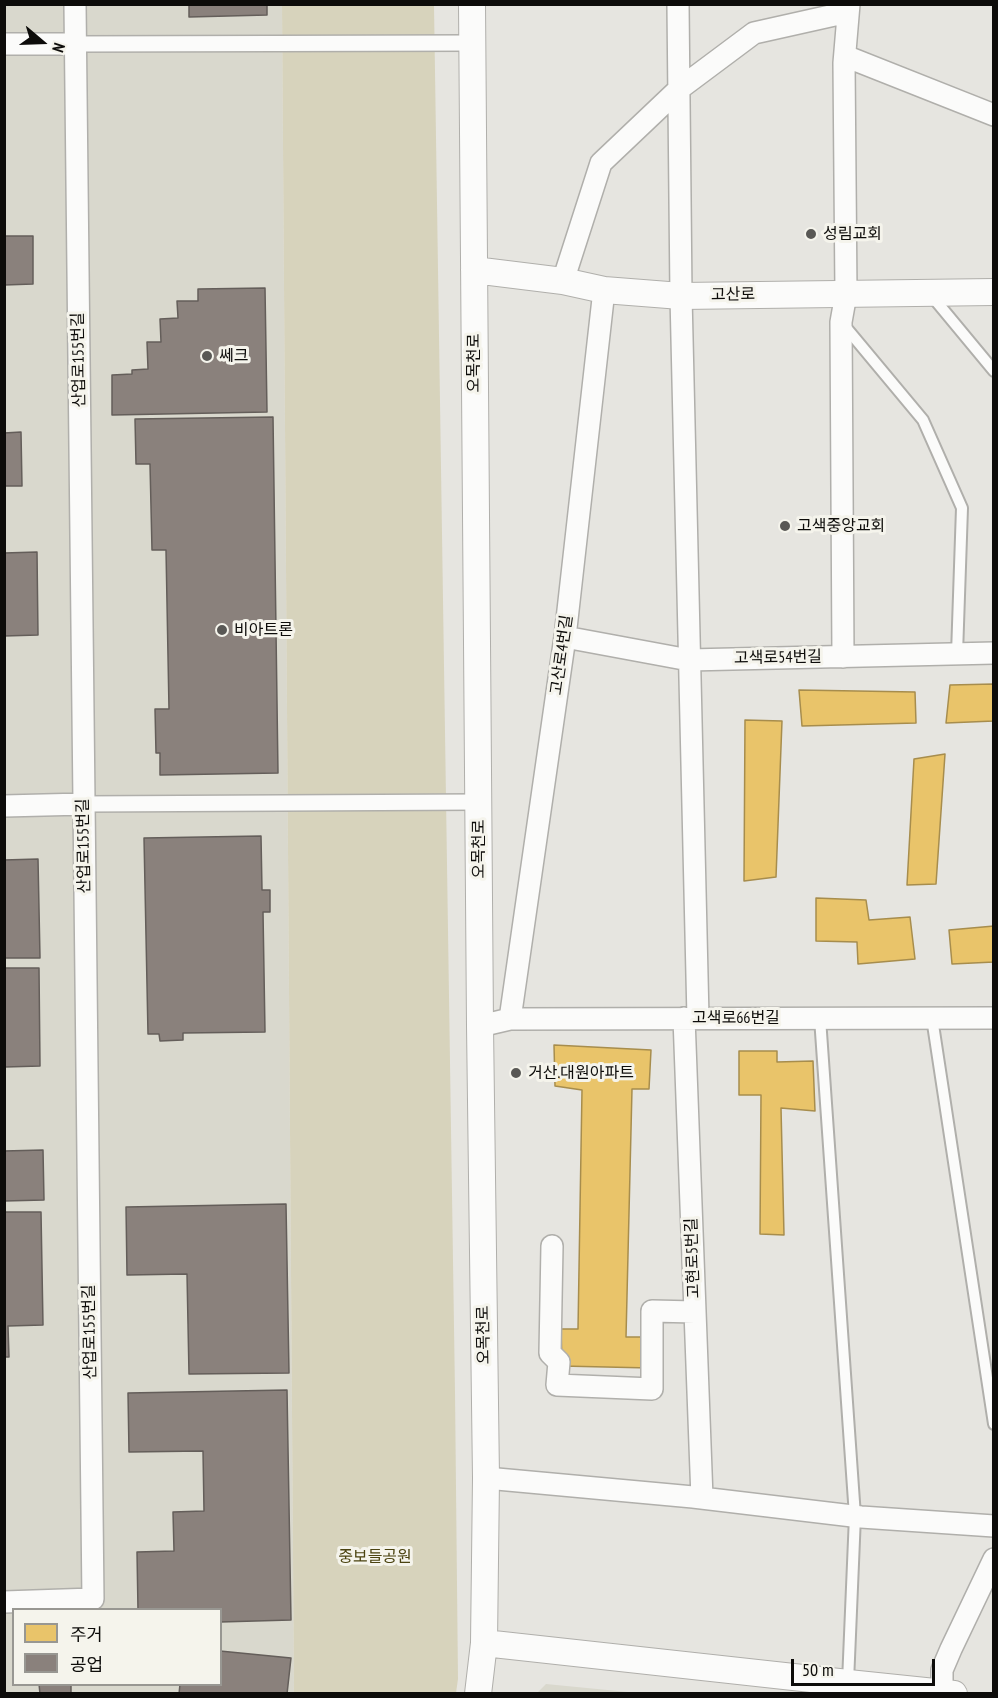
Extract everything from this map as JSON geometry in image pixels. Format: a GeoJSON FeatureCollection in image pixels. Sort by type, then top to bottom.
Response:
{"type":"FeatureCollection","features":[{"type":"Feature","properties":{"kind":"street","name":"산업로155번길"},"geometry":{"type":"LineString","coordinates":[[4,1602],[93,1599],[75,4]]}},
{"type":"Feature","properties":{"kind":"street","name":"오목천로"},"geometry":{"type":"LineString","coordinates":[[472,4],[486,1478],[484,1642],[478,1694]]}},
{"type":"Feature","properties":{"kind":"street","name":"고현로5번길"},"geometry":{"type":"LineString","coordinates":[[678,4],[681,296],[689,660],[695,1312],[702,1498]]}},
{"type":"Feature","properties":{"kind":"street"},"geometry":{"type":"LineString","coordinates":[[563,281],[601,163],[679,89],[754,33],[849,8],[845,56],[846,294],[841,322],[843,657]]}},
{"type":"Feature","properties":{"kind":"street"},"geometry":{"type":"LineString","coordinates":[[4,44],[472,43]]}},
{"type":"Feature","properties":{"kind":"street"},"geometry":{"type":"LineString","coordinates":[[845,56],[993,116]]}},
{"type":"Feature","properties":{"kind":"street","name":"고산로"},"geometry":{"type":"LineString","coordinates":[[474,270],[563,281],[604,290],[681,296],[993,292]]}},
{"type":"Feature","properties":{"kind":"street","name":"고산로4번길"},"geometry":{"type":"LineString","coordinates":[[510,1019],[565,638],[604,290]]}},
{"type":"Feature","properties":{"kind":"street","name":"고색로54번길"},"geometry":{"type":"LineString","coordinates":[[565,638],[689,660],[993,653]]}},
{"type":"Feature","properties":{"kind":"street"},"geometry":{"type":"LineString","coordinates":[[4,806],[478,802]]}},
{"type":"Feature","properties":{"kind":"street","name":"고색로66번길"},"geometry":{"type":"LineString","coordinates":[[480,1026],[510,1019],[993,1018]]}},
{"type":"Feature","properties":{"kind":"street"},"geometry":{"type":"LineString","coordinates":[[552,1246],[550,1353],[559,1362],[557,1385],[562,1393],[652,1389],[652,1311],[695,1312]]}},
{"type":"Feature","properties":{"kind":"street"},"geometry":{"type":"LineString","coordinates":[[486,1478],[702,1498],[855,1516],[993,1526]]}},
{"type":"Feature","properties":{"kind":"street"},"geometry":{"type":"LineString","coordinates":[[484,1642],[948,1693],[942,1670],[993,1559]]}},
{"type":"Feature","properties":{"kind":"lane"},"geometry":{"type":"LineString","coordinates":[[928,292],[993,371]]}},
{"type":"Feature","properties":{"kind":"lane"},"geometry":{"type":"LineString","coordinates":[[841,322],[923,420],[962,508],[957,654]]}},
{"type":"Feature","properties":{"kind":"lane"},"geometry":{"type":"LineString","coordinates":[[820,1018],[855,1516],[848,1683]]}},
{"type":"Feature","properties":{"kind":"lane"},"geometry":{"type":"LineString","coordinates":[[932,1018],[993,1424]]}},
{"type":"Feature","properties":{"kind":"shaded area"},"geometry":{"type":"Polygon","coordinates":[[[5,5],[282,5],[294,1693],[5,1694],[5,5]]]}},
{"type":"Feature","properties":{"kind":"shaded area"},"geometry":{"type":"Polygon","coordinates":[[[546,1684],[638,1693],[537,1693],[546,1684]]]}},
{"type":"Feature","properties":{"kind":"green space","name":"중보들공원"},"geometry":{"type":"Polygon","coordinates":[[[282,5],[434,5],[455,1391],[458,1679],[456,1693],[294,1693],[282,5]]]}},
{"type":"Feature","properties":{"kind":"building: 주거"},"geometry":{"type":"Polygon","coordinates":[[[994,684],[994,721],[946,723],[950,685],[994,684]]]}},
{"type":"Feature","properties":{"kind":"building: 주거"},"geometry":{"type":"Polygon","coordinates":[[[799,690],[915,692],[916,723],[802,726],[799,690]]]}},
{"type":"Feature","properties":{"kind":"building: 주거"},"geometry":{"type":"Polygon","coordinates":[[[745,720],[782,721],[776,877],[744,881],[745,720]]]}},
{"type":"Feature","properties":{"kind":"building: 주거"},"geometry":{"type":"Polygon","coordinates":[[[945,754],[936,884],[907,885],[914,759],[945,754]]]}},
{"type":"Feature","properties":{"kind":"building: 주거"},"geometry":{"type":"Polygon","coordinates":[[[816,898],[866,900],[869,920],[910,917],[915,959],[858,964],[857,942],[816,941],[816,898]]]}},
{"type":"Feature","properties":{"kind":"building: 주거"},"geometry":{"type":"Polygon","coordinates":[[[994,926],[994,962],[952,964],[949,930],[994,926]]]}},
{"type":"Feature","properties":{"kind":"building: 주거"},"geometry":{"type":"Polygon","coordinates":[[[554,1045],[651,1050],[649,1089],[632,1089],[626,1337],[649,1337],[650,1368],[562,1366],[561,1329],[578,1329],[582,1090],[555,1086],[554,1045]]]}},
{"type":"Feature","properties":{"kind":"building: 주거"},"geometry":{"type":"Polygon","coordinates":[[[739,1051],[777,1051],[777,1062],[813,1061],[815,1111],[781,1108],[784,1235],[760,1234],[761,1095],[739,1095],[739,1051]]]}},
{"type":"Feature","properties":{"kind":"building: 공업"},"geometry":{"type":"Polygon","coordinates":[[[189,4],[267,4],[267,15],[189,17],[189,4]]]}},
{"type":"Feature","properties":{"kind":"building: 공업"},"geometry":{"type":"Polygon","coordinates":[[[4,236],[33,236],[33,284],[4,285],[4,236]]]}},
{"type":"Feature","properties":{"kind":"building: 공업","name":"쎄크"},"geometry":{"type":"Polygon","coordinates":[[[265,288],[267,412],[112,415],[112,375],[132,374],[132,370],[148,369],[147,342],[161,342],[160,319],[178,318],[177,301],[198,301],[198,289],[265,288]]]}},
{"type":"Feature","properties":{"kind":"building: 공업","name":"비아트론"},"geometry":{"type":"Polygon","coordinates":[[[273,417],[278,773],[160,775],[160,753],[156,753],[155,709],[169,709],[166,550],[152,550],[150,464],[136,464],[135,419],[273,417]]]}},
{"type":"Feature","properties":{"kind":"building: 공업"},"geometry":{"type":"Polygon","coordinates":[[[21,432],[22,486],[4,486],[4,433],[21,432]]]}},
{"type":"Feature","properties":{"kind":"building: 공업"},"geometry":{"type":"Polygon","coordinates":[[[37,552],[38,635],[4,636],[4,553],[37,552]]]}},
{"type":"Feature","properties":{"kind":"building: 공업"},"geometry":{"type":"Polygon","coordinates":[[[261,836],[262,890],[270,890],[270,912],[263,912],[265,1032],[183,1033],[183,1040],[160,1041],[159,1034],[148,1034],[144,838],[261,836]]]}},
{"type":"Feature","properties":{"kind":"building: 공업"},"geometry":{"type":"Polygon","coordinates":[[[38,859],[40,958],[4,958],[4,860],[38,859]]]}},
{"type":"Feature","properties":{"kind":"building: 공업"},"geometry":{"type":"Polygon","coordinates":[[[4,968],[39,968],[40,1066],[5,1067],[4,968]]]}},
{"type":"Feature","properties":{"kind":"building: 공업"},"geometry":{"type":"Polygon","coordinates":[[[43,1150],[44,1200],[4,1201],[4,1151],[43,1150]]]}},
{"type":"Feature","properties":{"kind":"building: 공업"},"geometry":{"type":"Polygon","coordinates":[[[286,1204],[289,1373],[189,1374],[187,1274],[127,1275],[126,1207],[286,1204]]]}},
{"type":"Feature","properties":{"kind":"building: 공업"},"geometry":{"type":"Polygon","coordinates":[[[4,1212],[41,1212],[43,1325],[8,1326],[9,1357],[4,1357],[4,1212]]]}},
{"type":"Feature","properties":{"kind":"building: 공업"},"geometry":{"type":"Polygon","coordinates":[[[287,1390],[291,1620],[222,1622],[222,1608],[138,1608],[137,1552],[174,1551],[173,1512],[204,1511],[203,1451],[129,1452],[128,1393],[287,1390]]]}},
{"type":"Feature","properties":{"kind":"building: 공업"},"geometry":{"type":"Polygon","coordinates":[[[222,1651],[291,1658],[287,1694],[179,1694],[180,1686],[222,1686],[222,1651]]]}},
{"type":"Feature","properties":{"kind":"building: 공업"},"geometry":{"type":"Polygon","coordinates":[[[39,1686],[71,1686],[71,1694],[40,1694],[39,1686]]]}},
{"type":"Feature","properties":{"kind":"place","name":"성림교회"},"geometry":{"type":"Point","coordinates":[811,234]}},
{"type":"Feature","properties":{"kind":"place","name":"쎄크"},"geometry":{"type":"Point","coordinates":[207,356]}},
{"type":"Feature","properties":{"kind":"place","name":"고색중앙교회"},"geometry":{"type":"Point","coordinates":[785,526]}},
{"type":"Feature","properties":{"kind":"place","name":"비아트론"},"geometry":{"type":"Point","coordinates":[222,630]}},
{"type":"Feature","properties":{"kind":"place","name":"거산.대원아파트"},"geometry":{"type":"Point","coordinates":[516,1073]}}]}
